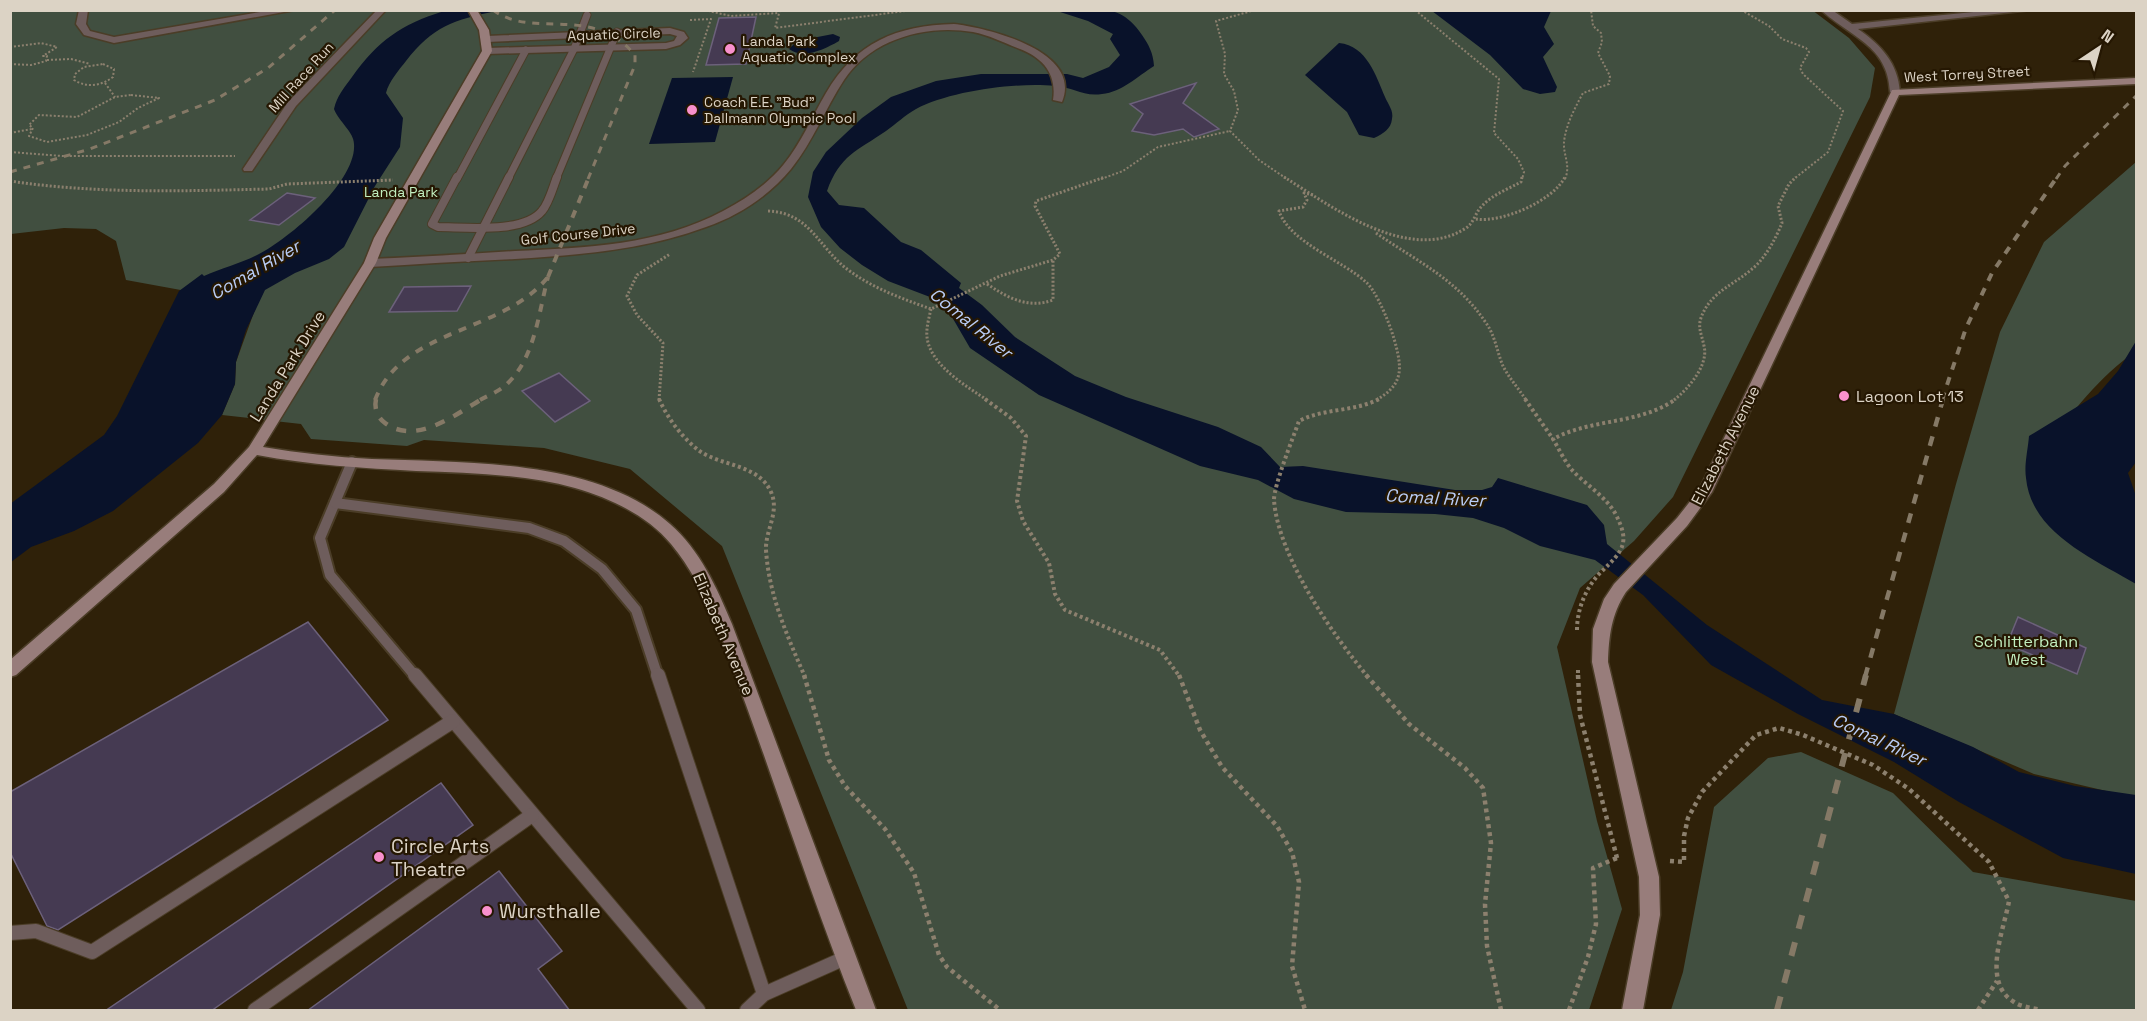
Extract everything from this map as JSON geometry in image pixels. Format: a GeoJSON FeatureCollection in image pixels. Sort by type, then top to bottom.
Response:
{"type":"FeatureCollection","features":[{"type":"Feature","properties":{"kind":"street"},"geometry":{"type":"LineString","coordinates":[[84,10],[83,29],[94,36],[114,40],[291,10]]}},
{"type":"Feature","properties":{"kind":"street","name":"Mill Race Run"},"geometry":{"type":"LineString","coordinates":[[248,168],[292,104],[382,10]]}},
{"type":"Feature","properties":{"kind":"street"},"geometry":{"type":"LineString","coordinates":[[1825,10],[1887,60],[1897,79],[1895,92]]}},
{"type":"Feature","properties":{"kind":"street"},"geometry":{"type":"LineString","coordinates":[[1848,27],[2027,10]]}},
{"type":"Feature","properties":{"kind":"street"},"geometry":{"type":"LineString","coordinates":[[475,14],[487,45]]}},
{"type":"Feature","properties":{"kind":"street","name":"Golf Course Drive"},"geometry":{"type":"LineString","coordinates":[[370,263],[623,247],[677,234],[729,213],[772,183],[788,165],[852,63],[877,46],[903,35],[942,28],[970,29],[1037,52],[1051,64],[1055,71],[1059,94]]}},
{"type":"Feature","properties":{"kind":"street","name":"Aquatic Circle"},"geometry":{"type":"LineString","coordinates":[[670,31],[681,34],[683,38],[670,45],[612,48],[526,50],[487,45],[582,33],[670,31]]}},
{"type":"Feature","properties":{"kind":"street","name":"Landa Park Drive"},"geometry":{"type":"LineString","coordinates":[[10,670],[219,488],[254,450],[370,263],[397,208],[487,45]]}},
{"type":"Feature","properties":{"kind":"street","name":"West Torrey Street"},"geometry":{"type":"LineString","coordinates":[[2040,84],[2046,80],[2136,73]]}},
{"type":"Feature","properties":{"kind":"street","name":"West Torrey Street"},"geometry":{"type":"LineString","coordinates":[[1895,92],[2136,81]]}},
{"type":"Feature","properties":{"kind":"street","name":"Elizabeth Avenue"},"geometry":{"type":"LineString","coordinates":[[1632,1011],[1650,915],[1649,877],[1600,662],[1602,629],[1610,603],[1620,588],[1682,522],[1705,492],[1895,92]]}},
{"type":"Feature","properties":{"kind":"street","name":"Elizabeth Avenue"},"geometry":{"type":"LineString","coordinates":[[254,450],[303,459],[465,467],[564,480],[626,500],[675,537],[704,579],[724,628],[769,741],[845,958],[866,1011]]}},
{"type":"Feature","properties":{"kind":"lane"},"geometry":{"type":"LineString","coordinates":[[468,258],[582,33],[587,15]]}},
{"type":"Feature","properties":{"kind":"lane"},"geometry":{"type":"LineString","coordinates":[[526,50],[432,224],[438,227],[521,224],[536,219],[543,212],[617,32]]}},
{"type":"Feature","properties":{"kind":"lane"},"geometry":{"type":"LineString","coordinates":[[352,462],[320,538],[330,575],[698,1011]]}},
{"type":"Feature","properties":{"kind":"lane"},"geometry":{"type":"LineString","coordinates":[[335,503],[529,528],[556,536],[587,554],[607,573],[636,610],[764,994]]}},
{"type":"Feature","properties":{"kind":"lane"},"geometry":{"type":"LineString","coordinates":[[10,933],[36,931],[92,952],[453,721]]}},
{"type":"Feature","properties":{"kind":"lane"},"geometry":{"type":"LineString","coordinates":[[255,1011],[532,815]]}},
{"type":"Feature","properties":{"kind":"lane"},"geometry":{"type":"LineString","coordinates":[[747,1011],[764,994],[845,958]]}},
{"type":"Feature","properties":{"kind":"path"},"geometry":{"type":"LineString","coordinates":[[704,10],[731,16],[779,12],[775,28],[913,10]]}},
{"type":"Feature","properties":{"kind":"path"},"geometry":{"type":"LineString","coordinates":[[761,214],[779,211],[790,213],[805,224],[838,263],[893,295],[931,309],[966,290],[1017,269],[1053,260],[1060,254],[1035,206],[1036,201],[1114,174],[1135,164],[1147,152],[1158,147],[1230,131],[1238,110],[1233,91],[1224,74],[1225,54],[1216,21],[1255,10]]}},
{"type":"Feature","properties":{"kind":"path"},"geometry":{"type":"LineString","coordinates":[[1373,231],[1400,238],[1428,237],[1458,231],[1476,219],[1479,208],[1521,182],[1524,172],[1518,159],[1494,133],[1500,79],[1415,10]]}},
{"type":"Feature","properties":{"kind":"path"},"geometry":{"type":"LineString","coordinates":[[1476,219],[1486,222],[1501,219],[1540,202],[1567,175],[1569,165],[1564,145],[1578,101],[1583,93],[1609,84],[1610,76],[1598,53],[1602,42],[1601,33],[1593,26],[1591,10]]}},
{"type":"Feature","properties":{"kind":"path"},"geometry":{"type":"LineString","coordinates":[[1552,440],[1569,429],[1593,422],[1652,414],[1676,399],[1693,379],[1702,361],[1705,348],[1698,329],[1701,317],[1712,298],[1757,265],[1782,228],[1784,217],[1778,206],[1789,184],[1798,174],[1820,161],[1828,152],[1843,111],[1833,99],[1803,75],[1800,68],[1809,52],[1806,48],[1782,39],[1769,26],[1741,10]]}},
{"type":"Feature","properties":{"kind":"path"},"geometry":{"type":"LineString","coordinates":[[711,19],[719,14]]}},
{"type":"Feature","properties":{"kind":"path"},"geometry":{"type":"LineString","coordinates":[[10,47],[33,43],[56,46],[43,56],[47,56],[47,60]]}},
{"type":"Feature","properties":{"kind":"path"},"geometry":{"type":"LineString","coordinates":[[10,64],[37,64],[47,60],[71,59],[90,64],[103,64],[114,69],[112,79],[105,83],[92,85],[76,83],[75,74],[90,64]]}},
{"type":"Feature","properties":{"kind":"path"},"geometry":{"type":"LineString","coordinates":[[105,83],[115,98]]}},
{"type":"Feature","properties":{"kind":"path"},"geometry":{"type":"LineString","coordinates":[[136,95],[159,98],[152,104],[139,107],[118,122],[82,136],[42,142],[29,136],[32,129],[30,122],[39,116],[53,113],[63,118],[86,116],[115,98],[136,95]]}},
{"type":"Feature","properties":{"kind":"path"},"geometry":{"type":"LineString","coordinates":[[10,133],[32,129]]}},
{"type":"Feature","properties":{"kind":"path"},"geometry":{"type":"LineString","coordinates":[[1230,131],[1243,148],[1266,167],[1373,231],[1415,260],[1432,267],[1467,297],[1488,325],[1504,368],[1571,469],[1614,511],[1624,538],[1618,558],[1600,573],[1586,593],[1577,617],[1577,637]]}},
{"type":"Feature","properties":{"kind":"path"},"geometry":{"type":"LineString","coordinates":[[10,152],[62,156],[256,156]]}},
{"type":"Feature","properties":{"kind":"path"},"geometry":{"type":"LineString","coordinates":[[10,181],[52,189],[144,190],[269,189],[287,184],[394,180]]}},
{"type":"Feature","properties":{"kind":"path"},"geometry":{"type":"LineString","coordinates":[[1313,195],[1304,193],[1307,200],[1304,207],[1279,211],[1281,217],[1315,248],[1349,268],[1371,288],[1400,354],[1401,371],[1394,385],[1377,400],[1357,406],[1314,412],[1299,421],[1274,498],[1283,542],[1330,629],[1409,724],[1465,768],[1483,788],[1491,843],[1490,873],[1485,904],[1487,946],[1501,1011]]}},
{"type":"Feature","properties":{"kind":"path"},"geometry":{"type":"LineString","coordinates":[[674,253],[656,261],[634,278],[627,296],[637,315],[663,343],[659,392],[663,410],[690,444],[703,453],[744,468],[762,480],[772,493],[774,517],[765,551],[772,598],[809,687],[829,760],[845,786],[885,829],[914,873],[939,954],[947,967],[1000,1011]]}},
{"type":"Feature","properties":{"kind":"path"},"geometry":{"type":"LineString","coordinates":[[987,283],[1014,300],[1040,306],[1053,300],[1053,260]]}},
{"type":"Feature","properties":{"kind":"path"},"geometry":{"type":"LineString","coordinates":[[931,309],[927,327],[928,343],[970,390],[1011,419],[1026,436],[1017,501],[1023,521],[1049,563],[1055,594],[1065,610],[1160,650],[1177,670],[1200,730],[1222,767],[1277,826],[1292,852],[1299,882],[1292,966],[1305,1011]]}},
{"type":"Feature","properties":{"kind":"path"},"geometry":{"type":"LineString","coordinates":[[1577,668],[1580,714],[1617,858]]}},
{"type":"Feature","properties":{"kind":"path"},"geometry":{"type":"LineString","coordinates":[[1569,1011],[1596,924],[1597,903],[1592,879],[1593,868],[1617,858],[1684,862],[1684,836],[1688,818],[1702,792],[1756,735],[1779,728],[1803,735],[1873,765],[1910,789],[1989,862],[2009,901],[2005,925],[1996,953],[1997,981],[1978,1011]]}},
{"type":"Feature","properties":{"kind":"path"},"geometry":{"type":"LineString","coordinates":[[1997,981],[2013,1002],[2041,1011]]}},
{"type":"Feature","properties":{"kind":"green space","name":"Landa Park"},"geometry":{"type":"Polygon","coordinates":[[[1812,10],[1849,38],[1875,68],[1870,97],[1673,497],[1634,541],[1580,588],[1557,647],[1597,821],[1622,909],[1589,1010],[908,1010],[722,546],[630,469],[544,448],[424,440],[407,446],[311,439],[301,424],[222,415],[235,384],[236,362],[257,304],[126,280],[116,241],[96,229],[64,228],[11,234],[11,11],[1812,10]]]}},
{"type":"Feature","properties":{"kind":"green space","name":"Schlitterbahn West"},"geometry":{"type":"Polygon","coordinates":[[[2136,162],[2136,351],[2110,372],[2087,396],[2046,448],[2136,572],[2136,798],[2034,774],[1894,714],[2000,332],[2044,242],[2136,162]]]}},
{"type":"Feature","properties":{"kind":"green space"},"geometry":{"type":"Polygon","coordinates":[[[1801,752],[1893,793],[1973,872],[2136,901],[2136,1010],[1671,1010],[1683,972],[1714,807],[1768,758],[1801,752]]]}},
{"type":"Feature","properties":{"kind":"water","name":"Comal River"},"geometry":{"type":"Polygon","coordinates":[[[1095,9],[1124,16],[1147,42],[1154,66],[1123,87],[1109,93],[1095,95],[1055,86],[1022,85],[984,89],[930,103],[912,111],[850,155],[838,169],[827,191],[839,205],[864,208],[901,242],[921,250],[961,283],[959,288],[982,305],[1015,337],[1075,376],[1126,397],[1218,427],[1261,447],[1280,467],[1303,466],[1455,490],[1482,490],[1492,487],[1498,478],[1587,505],[1604,525],[1607,544],[1707,625],[1822,700],[1894,714],[1973,747],[2019,772],[2075,786],[2136,795],[2136,874],[2063,858],[1959,802],[1894,762],[1798,714],[1711,665],[1643,595],[1595,560],[1540,546],[1504,528],[1473,518],[1435,514],[1346,512],[1294,499],[1258,480],[1200,466],[1039,395],[970,348],[952,317],[930,297],[888,281],[840,248],[821,227],[808,197],[813,172],[826,152],[862,118],[891,97],[936,81],[981,74],[1067,74],[1083,78],[1109,67],[1120,55],[1110,39],[1113,34],[1088,21],[1057,11],[1095,9]]]}},
{"type":"Feature","properties":{"kind":"water","name":"Comal River"},"geometry":{"type":"Polygon","coordinates":[[[444,11],[496,11],[456,22],[435,32],[416,49],[394,76],[386,93],[403,118],[400,147],[375,186],[344,247],[329,259],[295,273],[265,290],[246,330],[236,362],[235,384],[222,415],[198,443],[113,511],[74,531],[31,547],[11,562],[10,504],[104,435],[117,416],[179,291],[202,274],[204,276],[259,254],[287,235],[319,207],[345,175],[352,159],[354,144],[352,135],[334,109],[341,92],[362,64],[392,35],[415,22],[444,11]]]}},
{"type":"Feature","properties":{"kind":"water"},"geometry":{"type":"Polygon","coordinates":[[[1432,11],[1551,11],[1544,27],[1554,44],[1543,57],[1557,87],[1555,92],[1540,94],[1523,89],[1490,55],[1432,11]]]}},
{"type":"Feature","properties":{"kind":"water"},"geometry":{"type":"Polygon","coordinates":[[[833,34],[840,37],[839,41],[821,50],[801,54],[789,49],[797,41],[833,34]]]}},
{"type":"Feature","properties":{"kind":"water"},"geometry":{"type":"Polygon","coordinates":[[[1339,43],[1357,50],[1369,63],[1391,110],[1390,126],[1374,138],[1359,135],[1347,112],[1305,75],[1339,43]]]}},
{"type":"Feature","properties":{"kind":"water","name":"Coach E.E. \"Bud\" Dallmann Olympic Pool"},"geometry":{"type":"Polygon","coordinates":[[[733,77],[715,142],[649,144],[672,78],[733,77]]]}},
{"type":"Feature","properties":{"kind":"water"},"geometry":{"type":"Polygon","coordinates":[[[2136,341],[2136,462],[2128,473],[2136,496],[2136,584],[2084,554],[2052,529],[2039,514],[2030,497],[2025,468],[2029,436],[2098,394],[2118,371],[2136,341]]]}},
{"type":"Feature","properties":{"kind":"building","name":"Landa Park Aquatic Complex"},"geometry":{"type":"Polygon","coordinates":[[[756,17],[746,64],[706,65],[719,18],[756,17]]]}},
{"type":"Feature","properties":{"kind":"building"},"geometry":{"type":"Polygon","coordinates":[[[1196,83],[1183,103],[1219,129],[1194,137],[1183,129],[1154,135],[1132,131],[1143,114],[1130,104],[1196,83]]]}},
{"type":"Feature","properties":{"kind":"building"},"geometry":{"type":"Polygon","coordinates":[[[287,193],[315,198],[279,225],[250,220],[287,193]]]}},
{"type":"Feature","properties":{"kind":"building"},"geometry":{"type":"Polygon","coordinates":[[[471,286],[457,311],[389,312],[404,287],[471,286]]]}},
{"type":"Feature","properties":{"kind":"building"},"geometry":{"type":"Polygon","coordinates":[[[559,373],[590,401],[555,422],[522,391],[559,373]]]}},
{"type":"Feature","properties":{"kind":"building"},"geometry":{"type":"Polygon","coordinates":[[[2018,617],[2086,648],[2077,674],[2007,644],[2018,617]]]}},
{"type":"Feature","properties":{"kind":"building"},"geometry":{"type":"Polygon","coordinates":[[[308,622],[388,720],[58,930],[47,926],[10,852],[10,792],[308,622]]]}},
{"type":"Feature","properties":{"kind":"building"},"geometry":{"type":"Polygon","coordinates":[[[441,783],[473,825],[211,1011],[105,1011],[441,783]]]}},
{"type":"Feature","properties":{"kind":"building","name":"Wursthalle"},"geometry":{"type":"Polygon","coordinates":[[[499,871],[562,951],[538,969],[570,1011],[307,1011],[499,871]]]}},
{"type":"Feature","properties":{"kind":"railway"},"geometry":{"type":"LineString","coordinates":[[10,172],[90,149],[215,100],[268,68],[335,10]]}},
{"type":"Feature","properties":{"kind":"railway"},"geometry":{"type":"LineString","coordinates":[[493,10],[509,18],[526,22],[581,26],[600,30],[618,39],[635,55],[635,65],[588,179]]}},
{"type":"Feature","properties":{"kind":"railway"},"geometry":{"type":"LineString","coordinates":[[2056,179],[2065,166],[2136,96]]}},
{"type":"Feature","properties":{"kind":"railway"},"geometry":{"type":"LineString","coordinates":[[548,277],[589,177]]}},
{"type":"Feature","properties":{"kind":"railway"},"geometry":{"type":"LineString","coordinates":[[1942,400],[1966,328],[1992,273],[2057,177]]}},
{"type":"Feature","properties":{"kind":"railway"},"geometry":{"type":"LineString","coordinates":[[375,400],[389,376],[407,358],[430,344],[506,310],[529,296],[548,277]]}},
{"type":"Feature","properties":{"kind":"railway"},"geometry":{"type":"LineString","coordinates":[[482,399],[505,386],[524,360],[535,333],[548,277]]}},
{"type":"Feature","properties":{"kind":"railway"},"geometry":{"type":"LineString","coordinates":[[376,399],[375,406],[382,421],[397,429],[410,431],[435,425],[482,399]]}},
{"type":"Feature","properties":{"kind":"railway"},"geometry":{"type":"LineString","coordinates":[[1865,677],[1943,399]]}},
{"type":"Feature","properties":{"kind":"railway"},"geometry":{"type":"LineString","coordinates":[[1777,1010],[1866,675]]}},
{"type":"Feature","properties":{"kind":"place","name":"Landa Park Aquatic Complex"},"geometry":{"type":"Point","coordinates":[730,49]}},
{"type":"Feature","properties":{"kind":"place","name":"Coach E.E. \"Bud\" Dallmann Olympic Pool"},"geometry":{"type":"Point","coordinates":[692,110]}},
{"type":"Feature","properties":{"kind":"place","name":"Lagoon Lot 13"},"geometry":{"type":"Point","coordinates":[1844,396]}},
{"type":"Feature","properties":{"kind":"place","name":"Circle Arts Theatre"},"geometry":{"type":"Point","coordinates":[379,857]}},
{"type":"Feature","properties":{"kind":"place","name":"Wursthalle"},"geometry":{"type":"Point","coordinates":[487,911]}}]}
